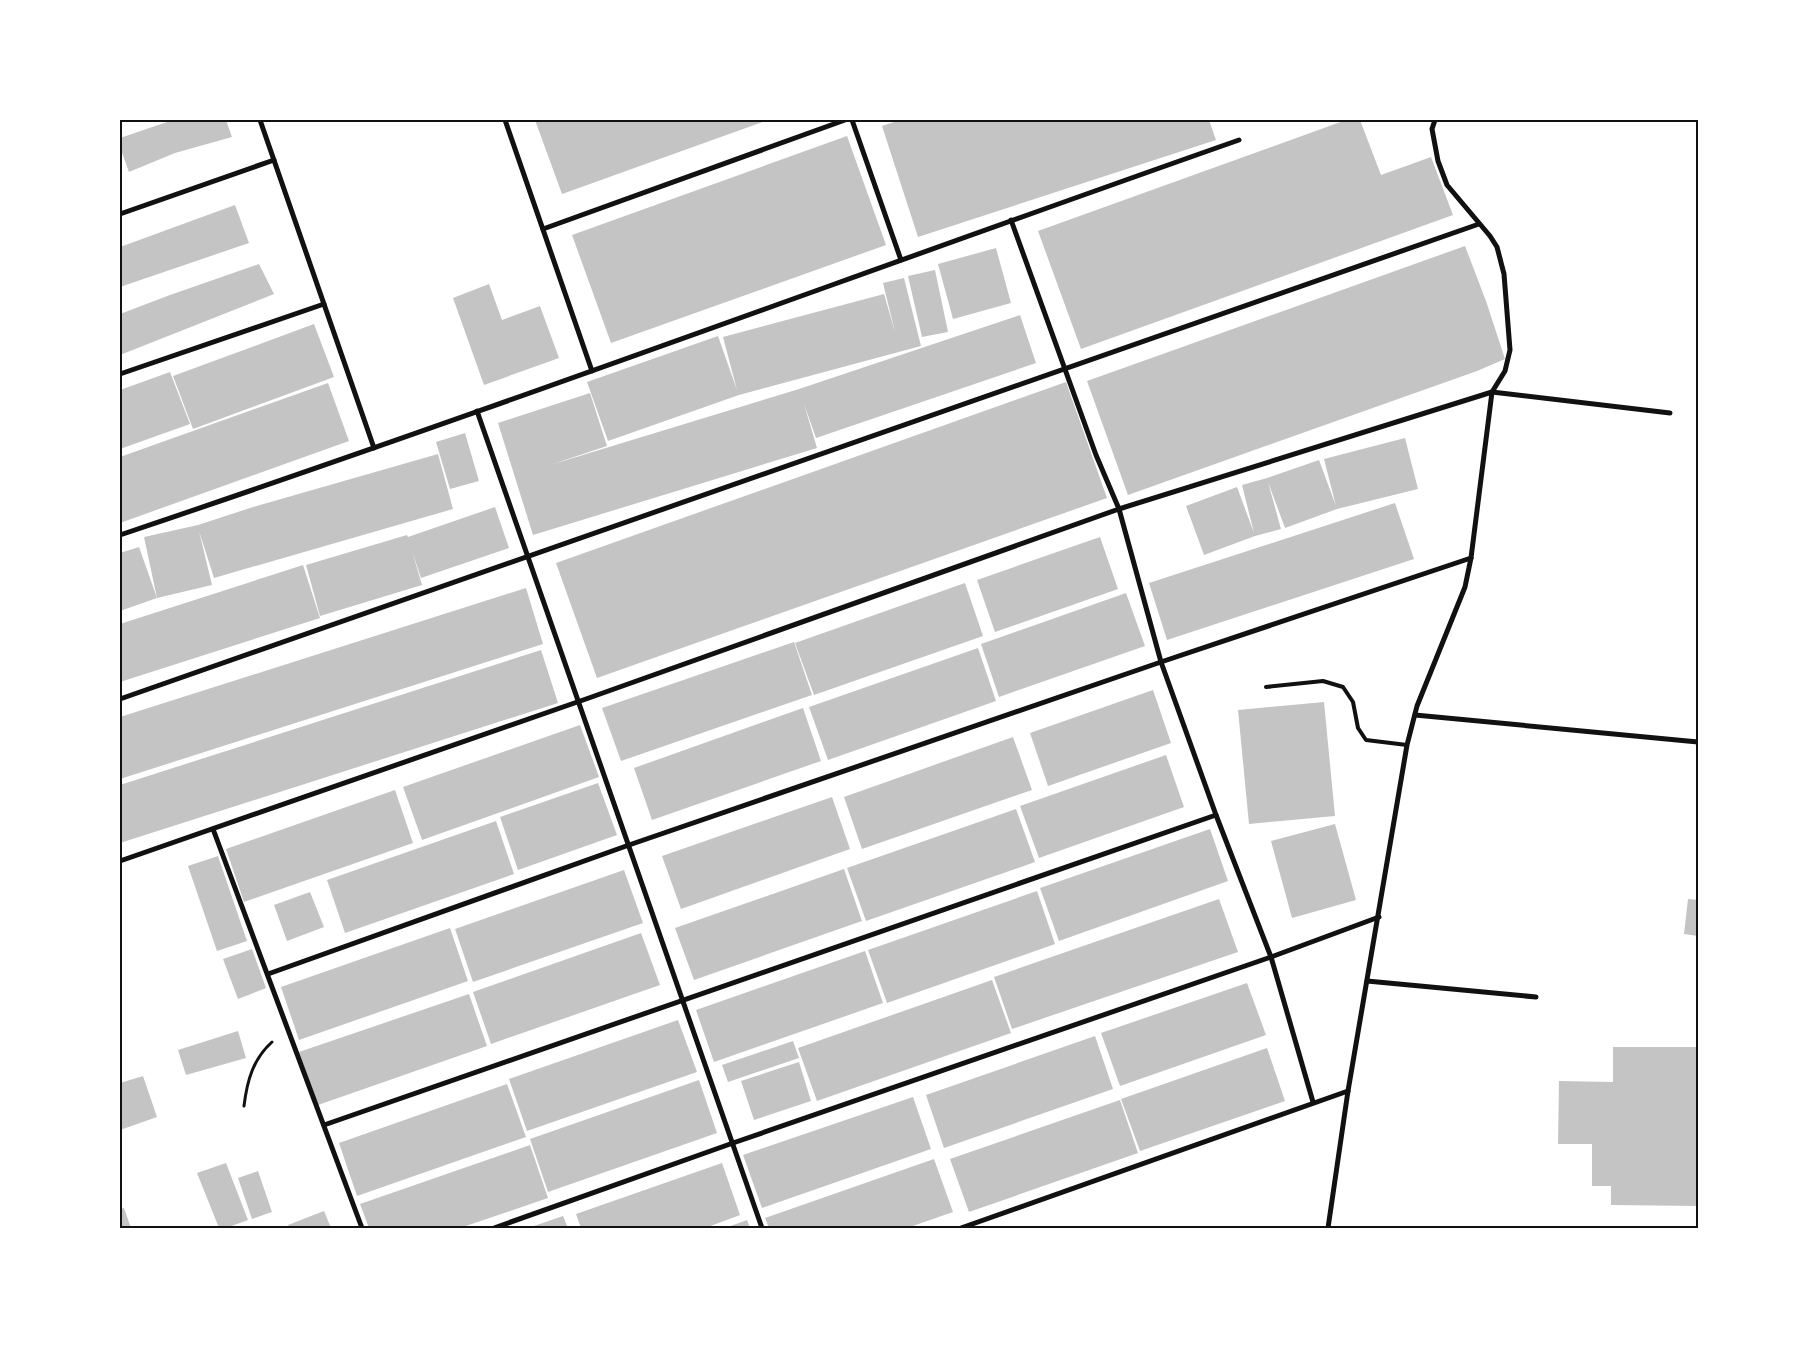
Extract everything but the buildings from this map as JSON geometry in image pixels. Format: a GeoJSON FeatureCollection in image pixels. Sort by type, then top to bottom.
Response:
{"type":"FeatureCollection","features":[{"type":"Feature","properties":{"kind":"street"},"geometry":{"type":"LineString","coordinates":[[260,120],[374,448]]}},
{"type":"Feature","properties":{"kind":"street"},"geometry":{"type":"LineString","coordinates":[[505,120],[592,371]]}},
{"type":"Feature","properties":{"kind":"street"},"geometry":{"type":"LineString","coordinates":[[543,228],[845,120]]}},
{"type":"Feature","properties":{"kind":"street"},"geometry":{"type":"LineString","coordinates":[[852,120],[901,260]]}},
{"type":"Feature","properties":{"kind":"street"},"geometry":{"type":"LineString","coordinates":[[1328,1228],[1348,1091],[1407,745],[1417,706],[1465,587],[1471,558],[1492,392],[1505,371],[1510,350],[1507,293],[1497,247],[1447,185],[1438,161],[1432,128],[1435,120]]}},
{"type":"Feature","properties":{"kind":"street"},"geometry":{"type":"LineString","coordinates":[[120,535],[374,448],[1239,140]]}},
{"type":"Feature","properties":{"kind":"street"},"geometry":{"type":"LineString","coordinates":[[120,214],[274,160]]}},
{"type":"Feature","properties":{"kind":"street"},"geometry":{"type":"LineString","coordinates":[[1011,220],[1096,455],[1119,509],[1161,662],[1216,815],[1272,957],[1313,1102]]}},
{"type":"Feature","properties":{"kind":"street"},"geometry":{"type":"LineString","coordinates":[[120,699],[1480,224]]}},
{"type":"Feature","properties":{"kind":"street"},"geometry":{"type":"LineString","coordinates":[[120,374],[324,304]]}},
{"type":"Feature","properties":{"kind":"street"},"geometry":{"type":"LineString","coordinates":[[120,861],[579,701],[1119,509],[1492,392],[1670,413]]}},
{"type":"Feature","properties":{"kind":"street"},"geometry":{"type":"LineString","coordinates":[[477,411],[762,1228]]}},
{"type":"Feature","properties":{"kind":"street"},"geometry":{"type":"LineString","coordinates":[[268,974],[629,845],[1161,662],[1471,558]]}},
{"type":"Feature","properties":{"kind":"street"},"geometry":{"type":"LineString","coordinates":[[1415,715],[1698,742]]}},
{"type":"Feature","properties":{"kind":"street"},"geometry":{"type":"LineString","coordinates":[[324,1125],[1216,815]]}},
{"type":"Feature","properties":{"kind":"street"},"geometry":{"type":"LineString","coordinates":[[213,829],[362,1228]]}},
{"type":"Feature","properties":{"kind":"street"},"geometry":{"type":"LineString","coordinates":[[494,1228],[1379,918]]}},
{"type":"Feature","properties":{"kind":"street"},"geometry":{"type":"LineString","coordinates":[[1367,981],[1536,997]]}},
{"type":"Feature","properties":{"kind":"street"},"geometry":{"type":"LineString","coordinates":[[961,1228],[1348,1091]]}},
{"type":"Feature","properties":{"kind":"lane"},"geometry":{"type":"LineString","coordinates":[[1266,687],[1323,681],[1343,687],[1353,702],[1358,728],[1366,740],[1407,745]]}},
{"type":"Feature","properties":{"kind":"path"},"geometry":{"type":"LineString","coordinates":[[244,1106],[247,1081],[261,1052],[275,1039],[289,1030]]}}]}
